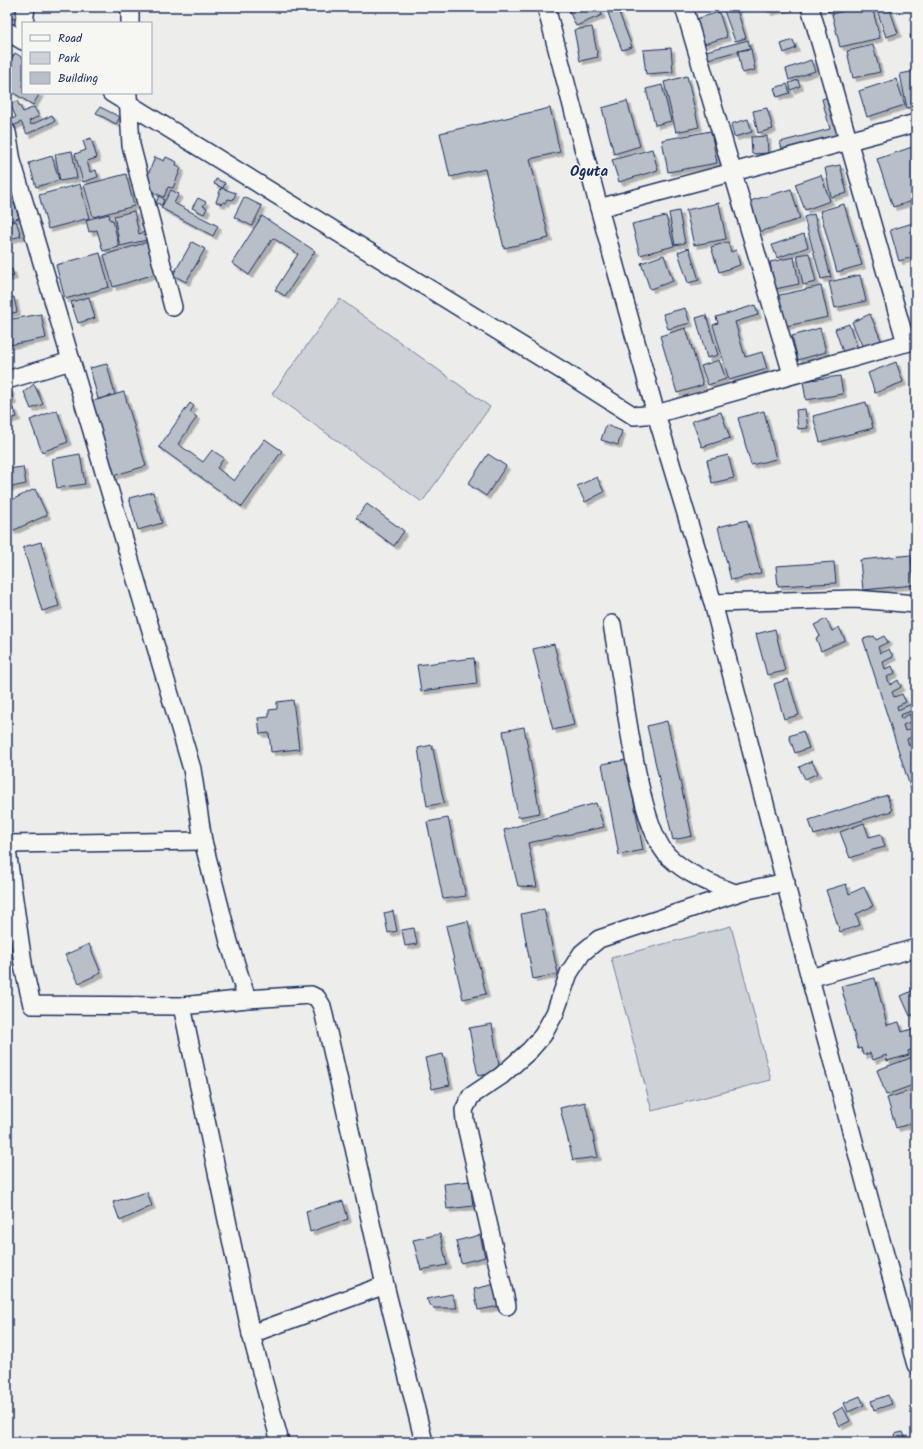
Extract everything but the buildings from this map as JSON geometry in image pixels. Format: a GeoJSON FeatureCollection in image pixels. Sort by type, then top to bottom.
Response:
{"type":"FeatureCollection","features":[{"type":"Feature","properties":{"kind":"street"},"geometry":{"type":"LineString","coordinates":[[24,22],[26,7]]}},
{"type":"Feature","properties":{"kind":"street"},"geometry":{"type":"LineString","coordinates":[[130,7],[130,22]]}},
{"type":"Feature","properties":{"kind":"street"},"geometry":{"type":"LineString","coordinates":[[546,7],[599,208],[656,414],[713,603],[810,978],[916,1365]]}},
{"type":"Feature","properties":{"kind":"street"},"geometry":{"type":"LineString","coordinates":[[684,7],[792,374]]}},
{"type":"Feature","properties":{"kind":"street"},"geometry":{"type":"LineString","coordinates":[[114,94],[128,98],[634,416],[656,414],[792,374],[911,342],[848,141],[810,7]]}},
{"type":"Feature","properties":{"kind":"street"},"geometry":{"type":"LineString","coordinates":[[7,31],[22,38]]}},
{"type":"Feature","properties":{"kind":"street"},"geometry":{"type":"LineString","coordinates":[[128,98],[131,145],[172,306]]}},
{"type":"Feature","properties":{"kind":"street"},"geometry":{"type":"LineString","coordinates":[[599,208],[732,171],[916,123]]}},
{"type":"Feature","properties":{"kind":"street"},"geometry":{"type":"LineString","coordinates":[[7,132],[12,161],[192,769],[204,841],[229,942],[247,999]]}},
{"type":"Feature","properties":{"kind":"street"},"geometry":{"type":"LineString","coordinates":[[7,380],[71,362]]}},
{"type":"Feature","properties":{"kind":"street"},"geometry":{"type":"LineString","coordinates":[[713,603],[855,599],[916,604]]}},
{"type":"Feature","properties":{"kind":"street"},"geometry":{"type":"LineString","coordinates":[[612,624],[635,759],[643,797],[656,837],[669,857],[696,877],[735,893]]}},
{"type":"Feature","properties":{"kind":"street"},"geometry":{"type":"LineString","coordinates":[[7,844],[204,841]]}},
{"type":"Feature","properties":{"kind":"street"},"geometry":{"type":"LineString","coordinates":[[7,850],[24,970],[32,1005],[182,1006],[247,999],[312,995],[317,998],[322,1006],[385,1285],[424,1442]]}},
{"type":"Feature","properties":{"kind":"street"},"geometry":{"type":"LineString","coordinates":[[507,1306],[465,1121],[464,1110],[467,1102],[471,1096],[501,1076],[530,1050],[543,1035],[555,1013],[569,973],[582,953],[599,939],[735,893],[786,882]]}},
{"type":"Feature","properties":{"kind":"street"},"geometry":{"type":"LineString","coordinates":[[810,978],[916,948]]}},
{"type":"Feature","properties":{"kind":"street"},"geometry":{"type":"LineString","coordinates":[[182,1006],[251,1334],[280,1442]]}},
{"type":"Feature","properties":{"kind":"street"},"geometry":{"type":"LineString","coordinates":[[251,1334],[385,1285]]}},
{"type":"Feature","properties":{"kind":"green space"},"geometry":{"type":"Polygon","coordinates":[[[340,299],[490,407],[422,502],[272,394],[340,299]]]}},
{"type":"Feature","properties":{"kind":"green space"},"geometry":{"type":"Polygon","coordinates":[[[731,926],[771,1080],[652,1111],[611,958],[731,926]]]}},
{"type":"Feature","properties":{"kind":"district","name":"Oguta"},"geometry":{"type":"Point","coordinates":[589,171]}}]}
